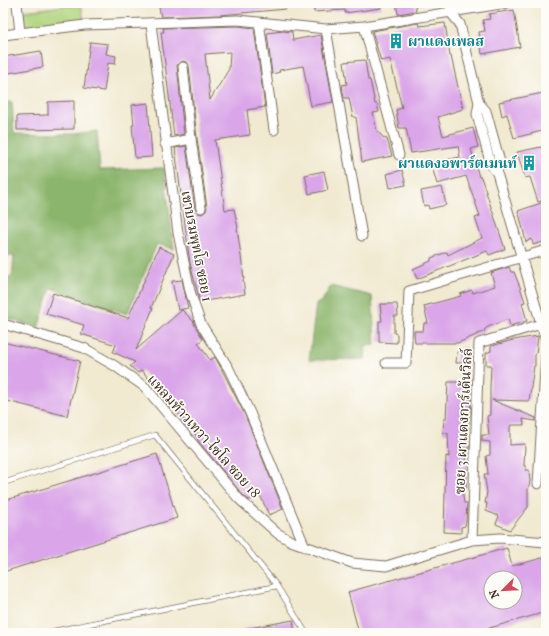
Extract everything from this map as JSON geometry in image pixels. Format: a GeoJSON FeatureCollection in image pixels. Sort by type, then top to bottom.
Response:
{"type":"FeatureCollection","features":[{"type":"Feature","properties":{"kind":"street"},"geometry":{"type":"LineString","coordinates":[[17,3],[20,33]]}},
{"type":"Feature","properties":{"kind":"street"},"geometry":{"type":"LineString","coordinates":[[450,3],[451,13],[460,24]]}},
{"type":"Feature","properties":{"kind":"street"},"geometry":{"type":"LineString","coordinates":[[3,35],[85,25],[238,20],[326,29],[364,26],[451,13],[463,7],[507,3]]}},
{"type":"Feature","properties":{"kind":"street"},"geometry":{"type":"LineString","coordinates":[[463,7],[460,24],[479,103],[486,111],[500,162],[497,173],[546,341]]}},
{"type":"Feature","properties":{"kind":"street"},"geometry":{"type":"LineString","coordinates":[[259,22],[274,130]]}},
{"type":"Feature","properties":{"kind":"street","name":"เขาบรมพุทโธ ซอย 1"},"geometry":{"type":"LineString","coordinates":[[151,24],[178,233],[190,291],[201,324],[229,370],[250,413],[305,547]]}},
{"type":"Feature","properties":{"kind":"street"},"geometry":{"type":"LineString","coordinates":[[364,26],[399,155]]}},
{"type":"Feature","properties":{"kind":"street"},"geometry":{"type":"LineString","coordinates":[[326,29],[362,236]]}},
{"type":"Feature","properties":{"kind":"street"},"geometry":{"type":"LineString","coordinates":[[183,67],[191,139],[202,208]]}},
{"type":"Feature","properties":{"kind":"street"},"geometry":{"type":"LineString","coordinates":[[166,144],[191,139]]}},
{"type":"Feature","properties":{"kind":"street"},"geometry":{"type":"LineString","coordinates":[[386,363],[406,363],[409,291],[546,250]]}},
{"type":"Feature","properties":{"kind":"street","name":"แหลมท้าวเทวา-ไซโล ซอย 18"},"geometry":{"type":"LineString","coordinates":[[3,324],[84,348],[115,366],[145,387],[239,499],[277,532],[291,541],[305,547],[352,563],[386,566],[472,540],[500,538],[546,542]]}},
{"type":"Feature","properties":{"kind":"street","name":"ซอย 3 ผาแดงการ์เด้นวิลล์"},"geometry":{"type":"LineString","coordinates":[[472,540],[479,343],[541,324]]}},
{"type":"Feature","properties":{"kind":"street"},"geometry":{"type":"LineString","coordinates":[[538,484],[546,349]]}},
{"type":"Feature","properties":{"kind":"lane"},"geometry":{"type":"LineString","coordinates":[[3,483],[155,435],[277,586],[306,633]]}},
{"type":"Feature","properties":{"kind":"lane"},"geometry":{"type":"LineString","coordinates":[[44,633],[277,586]]}},
{"type":"Feature","properties":{"kind":"green space"},"geometry":{"type":"Polygon","coordinates":[[[81,4],[84,21],[30,28],[23,21],[24,11],[81,4]]]}},
{"type":"Feature","properties":{"kind":"green space"},"geometry":{"type":"Polygon","coordinates":[[[3,102],[12,102],[14,133],[73,134],[97,131],[100,170],[164,168],[174,249],[157,244],[127,314],[51,288],[38,328],[3,317],[3,277],[12,277],[14,256],[3,256],[3,102]]]}},
{"type":"Feature","properties":{"kind":"green space"},"geometry":{"type":"Polygon","coordinates":[[[331,286],[372,296],[375,345],[365,346],[365,359],[309,360],[316,304],[322,301],[331,286]]]}},
{"type":"Feature","properties":{"kind":"building"},"geometry":{"type":"Polygon","coordinates":[[[158,3],[285,3],[286,9],[220,15],[161,17],[158,3]]]}},
{"type":"Feature","properties":{"kind":"building"},"geometry":{"type":"Polygon","coordinates":[[[313,3],[380,3],[381,8],[345,13],[345,10],[314,12],[313,3]]]}},
{"type":"Feature","properties":{"kind":"building"},"geometry":{"type":"Polygon","coordinates":[[[396,3],[415,3],[416,11],[398,14],[396,3]]]}},
{"type":"Feature","properties":{"kind":"building"},"geometry":{"type":"Polygon","coordinates":[[[514,10],[520,47],[482,54],[479,32],[485,31],[483,20],[490,19],[489,14],[514,10]]]}},
{"type":"Feature","properties":{"kind":"building"},"geometry":{"type":"Polygon","coordinates":[[[418,23],[419,26],[445,23],[450,56],[463,109],[438,117],[443,136],[473,128],[478,147],[471,149],[479,177],[481,177],[505,249],[489,255],[487,251],[417,279],[413,269],[431,261],[431,258],[447,252],[448,255],[482,238],[475,218],[480,216],[466,176],[437,184],[431,163],[460,157],[458,146],[411,153],[406,128],[399,128],[396,110],[402,108],[390,59],[381,61],[372,31],[418,23]]]}},
{"type":"Feature","properties":{"kind":"building"},"geometry":{"type":"Polygon","coordinates":[[[238,26],[254,28],[265,107],[247,110],[250,135],[215,140],[225,210],[234,209],[238,228],[245,294],[200,302],[190,263],[175,148],[186,146],[195,209],[198,213],[202,214],[206,211],[207,207],[189,66],[188,63],[183,61],[177,65],[184,134],[174,136],[161,32],[164,32],[163,28],[238,26]],[[230,52],[205,54],[210,100],[229,69],[230,52]]]}},
{"type":"Feature","properties":{"kind":"building"},"geometry":{"type":"Polygon","coordinates":[[[283,31],[292,32],[293,40],[321,35],[333,102],[311,106],[303,66],[279,70],[280,72],[272,74],[267,33],[283,31]]]}},
{"type":"Feature","properties":{"kind":"building"},"geometry":{"type":"Polygon","coordinates":[[[90,42],[108,44],[106,54],[116,56],[115,64],[108,63],[104,91],[84,88],[90,42]]]}},
{"type":"Feature","properties":{"kind":"building"},"geometry":{"type":"Polygon","coordinates":[[[41,51],[43,67],[3,74],[3,57],[41,51]]]}},
{"type":"Feature","properties":{"kind":"building"},"geometry":{"type":"Polygon","coordinates":[[[365,60],[368,80],[370,80],[375,104],[377,104],[379,112],[373,113],[377,131],[387,139],[392,156],[362,162],[356,117],[353,117],[349,98],[344,98],[342,85],[347,84],[344,62],[365,60]]]}},
{"type":"Feature","properties":{"kind":"building"},"geometry":{"type":"Polygon","coordinates":[[[543,93],[546,112],[546,130],[514,138],[507,114],[502,116],[499,102],[543,93]]]}},
{"type":"Feature","properties":{"kind":"building"},"geometry":{"type":"Polygon","coordinates":[[[74,101],[74,129],[17,130],[17,116],[48,115],[48,102],[74,101]]]}},
{"type":"Feature","properties":{"kind":"building"},"geometry":{"type":"Polygon","coordinates":[[[148,103],[152,157],[135,158],[132,105],[148,103]]]}},
{"type":"Feature","properties":{"kind":"building","name":"ผาแดงอพาร์ตเมนท์"},"geometry":{"type":"Polygon","coordinates":[[[546,146],[546,199],[538,202],[530,177],[525,178],[517,152],[546,146]]]}},
{"type":"Feature","properties":{"kind":"building"},"geometry":{"type":"Polygon","coordinates":[[[402,170],[406,185],[390,188],[387,174],[402,170]]]}},
{"type":"Feature","properties":{"kind":"building"},"geometry":{"type":"Polygon","coordinates":[[[324,171],[328,190],[309,194],[305,175],[324,171]]]}},
{"type":"Feature","properties":{"kind":"building"},"geometry":{"type":"Polygon","coordinates":[[[442,187],[446,205],[429,209],[428,205],[424,206],[421,191],[442,187]]]}},
{"type":"Feature","properties":{"kind":"building"},"geometry":{"type":"Polygon","coordinates":[[[544,202],[546,208],[546,241],[533,245],[532,239],[526,242],[518,211],[544,202]]]}},
{"type":"Feature","properties":{"kind":"building"},"geometry":{"type":"Polygon","coordinates":[[[159,247],[174,254],[151,308],[153,308],[136,350],[182,310],[194,322],[203,339],[198,343],[210,360],[215,357],[245,415],[283,509],[269,515],[260,495],[249,500],[243,495],[199,442],[193,429],[190,431],[186,422],[161,396],[152,379],[150,381],[142,370],[138,373],[130,366],[135,362],[113,352],[116,345],[81,334],[84,325],[46,314],[53,293],[128,318],[159,247]]]}},
{"type":"Feature","properties":{"kind":"building"},"geometry":{"type":"Polygon","coordinates":[[[509,267],[511,272],[514,272],[525,302],[522,303],[527,321],[510,326],[508,319],[488,327],[484,330],[485,331],[458,343],[415,343],[414,331],[423,331],[424,323],[428,323],[424,306],[461,296],[460,294],[472,290],[473,293],[495,286],[491,273],[509,267]]]}},
{"type":"Feature","properties":{"kind":"building"},"geometry":{"type":"Polygon","coordinates":[[[182,280],[188,308],[178,310],[172,281],[182,280]]]}},
{"type":"Feature","properties":{"kind":"building"},"geometry":{"type":"Polygon","coordinates":[[[380,304],[397,304],[398,316],[394,316],[394,333],[397,334],[397,343],[379,342],[379,321],[382,321],[380,304]]]}},
{"type":"Feature","properties":{"kind":"building"},"geometry":{"type":"Polygon","coordinates":[[[538,336],[529,401],[492,400],[536,418],[536,421],[523,419],[524,425],[511,425],[510,427],[510,445],[525,444],[524,466],[526,466],[525,470],[529,470],[530,482],[528,489],[528,507],[510,530],[496,524],[499,516],[486,511],[487,503],[485,503],[487,492],[484,474],[488,474],[486,456],[490,455],[490,442],[482,441],[482,435],[489,435],[487,416],[490,415],[491,365],[486,365],[486,353],[491,351],[491,346],[513,340],[538,336]]]}},
{"type":"Feature","properties":{"kind":"building"},"geometry":{"type":"Polygon","coordinates":[[[3,342],[80,361],[67,416],[3,400],[3,342]]]}},
{"type":"Feature","properties":{"kind":"building"},"geometry":{"type":"Polygon","coordinates":[[[469,349],[468,363],[456,363],[457,352],[469,349]]]}},
{"type":"Feature","properties":{"kind":"building"},"geometry":{"type":"Polygon","coordinates":[[[448,382],[469,382],[469,399],[471,399],[467,443],[469,444],[469,449],[466,450],[466,488],[462,488],[464,503],[467,503],[466,521],[465,526],[461,527],[461,533],[444,532],[446,456],[449,457],[448,433],[443,433],[444,419],[446,419],[448,382]]]}},
{"type":"Feature","properties":{"kind":"building"},"geometry":{"type":"Polygon","coordinates":[[[157,454],[177,518],[3,572],[3,501],[157,454]]]}},
{"type":"Feature","properties":{"kind":"building"},"geometry":{"type":"Polygon","coordinates":[[[507,548],[512,566],[546,557],[546,612],[472,633],[359,633],[348,592],[507,548]]]}},
{"type":"Feature","properties":{"kind":"building"},"geometry":{"type":"Polygon","coordinates":[[[293,620],[295,633],[244,633],[244,629],[293,620]]]}},
{"type":"Feature","properties":{"kind":"place","name":"ผาแดงเพลส"},"geometry":{"type":"Point","coordinates":[396,41]}},
{"type":"Feature","properties":{"kind":"place","name":"ผาแดงอพาร์ตเมนท์"},"geometry":{"type":"Point","coordinates":[529,163]}}]}
